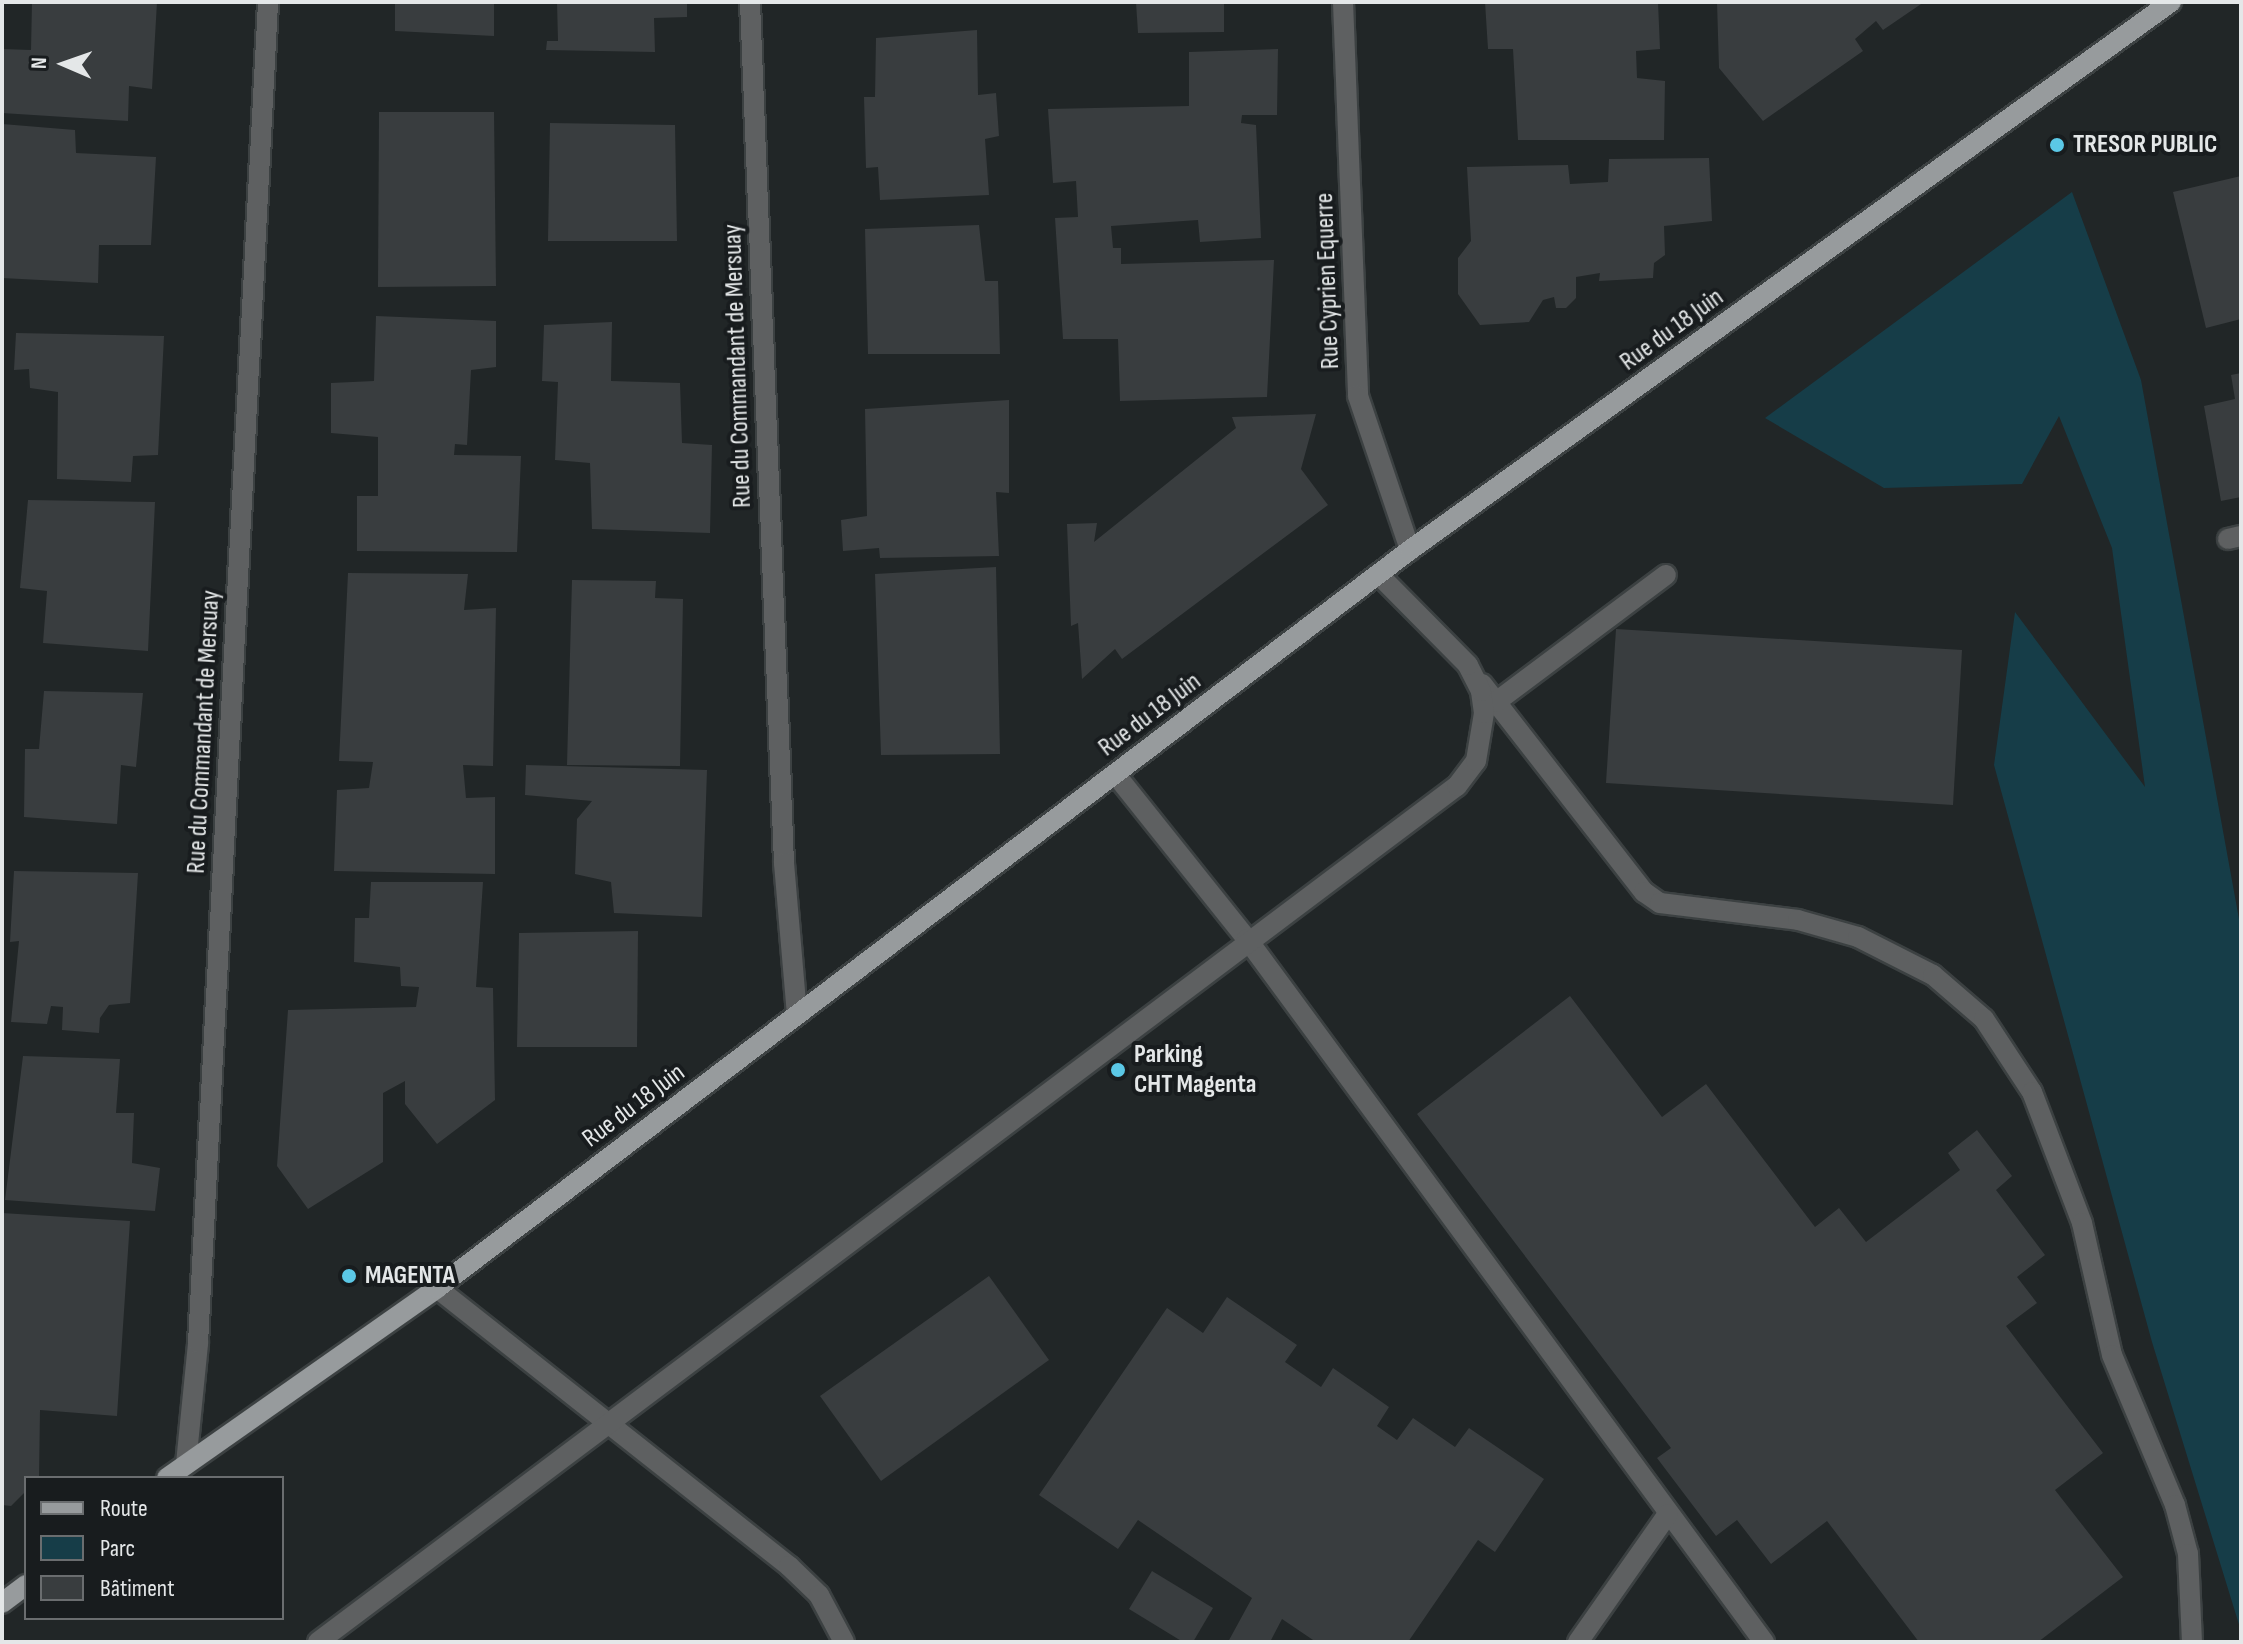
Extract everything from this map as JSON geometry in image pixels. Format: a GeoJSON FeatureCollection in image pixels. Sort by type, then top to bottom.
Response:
{"type":"FeatureCollection","features":[{"type":"Feature","properties":{"kind":"main road","name":"Rue du 18 Juin"},"geometry":{"type":"LineString","coordinates":[[170,1476],[437,1288],[1410,550],[2171,2]]}},
{"type":"Feature","properties":{"kind":"main road"},"geometry":{"type":"LineString","coordinates":[[2,1603],[24,1586]]}},
{"type":"Feature","properties":{"kind":"street","name":"Rue du Commandant de Mersuay"},"geometry":{"type":"LineString","coordinates":[[186,1464],[199,1327],[268,2]]}},
{"type":"Feature","properties":{"kind":"street","name":"Rue du Commandant de Mersuay"},"geometry":{"type":"LineString","coordinates":[[750,2],[783,847],[797,1014]]}},
{"type":"Feature","properties":{"kind":"street","name":"Rue Cyprien Equerre"},"geometry":{"type":"LineString","coordinates":[[1343,2],[1358,396],[1410,550]]}},
{"type":"Feature","properties":{"kind":"street"},"geometry":{"type":"LineString","coordinates":[[1378,574],[1468,665],[1627,871],[1660,903],[1798,920],[1858,937],[1933,975],[1984,1019],[2032,1092],[2082,1223],[2112,1355],[2175,1505],[2188,1554],[2192,1642]]}},
{"type":"Feature","properties":{"kind":"street"},"geometry":{"type":"LineString","coordinates":[[1496,702],[1666,575]]}},
{"type":"Feature","properties":{"kind":"street"},"geometry":{"type":"LineString","coordinates":[[318,1642],[1247,939],[1457,786],[1476,761],[1484,723],[1481,691],[1468,665]]}},
{"type":"Feature","properties":{"kind":"street"},"geometry":{"type":"LineString","coordinates":[[1116,775],[1247,939],[1764,1642]]}},
{"type":"Feature","properties":{"kind":"street"},"geometry":{"type":"LineString","coordinates":[[437,1288],[806,1580],[844,1642]]}},
{"type":"Feature","properties":{"kind":"street"},"geometry":{"type":"LineString","coordinates":[[1578,1642],[1668,1514]]}},
{"type":"Feature","properties":{"kind":"green space"},"geometry":{"type":"Polygon","coordinates":[[[2072,192],[2141,380],[2241,930],[2241,1631],[2152,1342],[1994,765],[2015,612],[2145,787],[2112,548],[2059,416],[2022,484],[1884,488],[1765,418],[2072,192]]]}},
{"type":"Feature","properties":{"kind":"building"},"geometry":{"type":"Polygon","coordinates":[[[32,2],[157,2],[152,89],[129,86],[128,121],[2,113],[2,49],[31,50],[32,2]]]}},
{"type":"Feature","properties":{"kind":"building"},"geometry":{"type":"Polygon","coordinates":[[[395,2],[494,2],[494,36],[395,31],[395,2]]]}},
{"type":"Feature","properties":{"kind":"building"},"geometry":{"type":"Polygon","coordinates":[[[557,2],[687,2],[687,17],[654,18],[655,52],[546,50],[547,41],[558,41],[557,2]]]}},
{"type":"Feature","properties":{"kind":"building"},"geometry":{"type":"Polygon","coordinates":[[[1136,2],[1224,2],[1224,32],[1138,33],[1136,2]]]}},
{"type":"Feature","properties":{"kind":"building"},"geometry":{"type":"Polygon","coordinates":[[[1485,2],[1658,2],[1660,49],[1636,51],[1637,78],[1665,81],[1664,140],[1518,140],[1513,49],[1488,49],[1485,2]]]}},
{"type":"Feature","properties":{"kind":"building"},"geometry":{"type":"Polygon","coordinates":[[[1717,2],[1924,2],[1883,30],[1876,21],[1855,39],[1863,51],[1763,121],[1719,68],[1717,2]]]}},
{"type":"Feature","properties":{"kind":"building"},"geometry":{"type":"Polygon","coordinates":[[[977,30],[978,95],[996,93],[999,136],[985,139],[989,195],[880,200],[878,167],[866,168],[864,97],[875,97],[876,38],[977,30]]]}},
{"type":"Feature","properties":{"kind":"building"},"geometry":{"type":"Polygon","coordinates":[[[1278,49],[1277,115],[1242,115],[1241,123],[1256,125],[1261,238],[1200,242],[1198,220],[1111,226],[1113,248],[1121,248],[1121,264],[1274,260],[1267,397],[1120,401],[1118,339],[1063,339],[1055,218],[1078,217],[1076,181],[1053,183],[1048,109],[1189,106],[1189,52],[1278,49]]]}},
{"type":"Feature","properties":{"kind":"building"},"geometry":{"type":"Polygon","coordinates":[[[379,112],[494,112],[496,286],[378,287],[379,112]]]}},
{"type":"Feature","properties":{"kind":"building"},"geometry":{"type":"Polygon","coordinates":[[[550,123],[675,125],[677,241],[548,241],[550,123]]]}},
{"type":"Feature","properties":{"kind":"building"},"geometry":{"type":"Polygon","coordinates":[[[2,124],[75,130],[76,153],[156,157],[151,245],[99,245],[98,283],[2,278],[2,124]]]}},
{"type":"Feature","properties":{"kind":"building"},"geometry":{"type":"Polygon","coordinates":[[[1709,158],[1712,221],[1664,226],[1665,255],[1654,263],[1653,278],[1599,281],[1600,273],[1576,277],[1576,298],[1566,308],[1556,308],[1554,297],[1543,300],[1529,322],[1480,325],[1458,294],[1458,258],[1471,241],[1467,167],[1568,165],[1570,184],[1608,182],[1609,159],[1709,158]]]}},
{"type":"Feature","properties":{"kind":"building"},"geometry":{"type":"Polygon","coordinates":[[[2241,176],[2241,319],[2206,328],[2173,192],[2241,176]]]}},
{"type":"Feature","properties":{"kind":"building"},"geometry":{"type":"Polygon","coordinates":[[[979,225],[985,281],[998,281],[1000,354],[868,354],[865,229],[979,225]]]}},
{"type":"Feature","properties":{"kind":"building"},"geometry":{"type":"Polygon","coordinates":[[[376,316],[496,321],[496,367],[471,370],[467,445],[455,444],[454,455],[521,456],[517,552],[357,551],[357,496],[378,496],[378,437],[331,433],[331,383],[374,381],[376,316]]]}},
{"type":"Feature","properties":{"kind":"building"},"geometry":{"type":"Polygon","coordinates":[[[612,322],[611,381],[680,383],[682,443],[712,445],[710,533],[592,529],[590,463],[555,460],[558,382],[542,381],[544,325],[612,322]]]}},
{"type":"Feature","properties":{"kind":"building"},"geometry":{"type":"Polygon","coordinates":[[[16,333],[164,336],[158,455],[133,456],[131,482],[57,479],[58,392],[30,388],[29,369],[14,370],[16,333]]]}},
{"type":"Feature","properties":{"kind":"building"},"geometry":{"type":"Polygon","coordinates":[[[2241,373],[2241,497],[2221,501],[2204,406],[2235,399],[2231,375],[2241,373]]]}},
{"type":"Feature","properties":{"kind":"building"},"geometry":{"type":"Polygon","coordinates":[[[1009,400],[1009,493],[996,492],[999,556],[880,558],[879,548],[843,551],[841,520],[867,516],[865,409],[1009,400]]]}},
{"type":"Feature","properties":{"kind":"building"},"geometry":{"type":"Polygon","coordinates":[[[1316,414],[1301,469],[1328,505],[1122,659],[1115,649],[1082,679],[1078,623],[1071,626],[1067,524],[1097,523],[1094,542],[1236,428],[1232,417],[1316,414]]]}},
{"type":"Feature","properties":{"kind":"building"},"geometry":{"type":"Polygon","coordinates":[[[28,500],[155,502],[148,651],[43,643],[47,591],[20,588],[28,500]]]}},
{"type":"Feature","properties":{"kind":"building"},"geometry":{"type":"Polygon","coordinates":[[[996,567],[1000,754],[881,755],[875,574],[996,567]]]}},
{"type":"Feature","properties":{"kind":"building"},"geometry":{"type":"Polygon","coordinates":[[[348,573],[468,574],[464,610],[496,608],[493,766],[463,765],[466,798],[495,797],[495,874],[334,871],[337,790],[369,788],[373,762],[339,761],[348,573]]]}},
{"type":"Feature","properties":{"kind":"building"},"geometry":{"type":"Polygon","coordinates":[[[572,580],[656,581],[655,598],[683,599],[680,766],[567,765],[572,580]]]}},
{"type":"Feature","properties":{"kind":"building"},"geometry":{"type":"Polygon","coordinates":[[[1616,629],[1962,650],[1953,805],[1606,783],[1616,629]]]}},
{"type":"Feature","properties":{"kind":"building"},"geometry":{"type":"Polygon","coordinates":[[[44,691],[143,693],[136,767],[121,765],[117,824],[24,817],[25,749],[39,749],[44,691]]]}},
{"type":"Feature","properties":{"kind":"building"},"geometry":{"type":"Polygon","coordinates":[[[526,765],[707,770],[702,917],[614,913],[611,882],[575,874],[577,819],[592,801],[525,795],[526,765]]]}},
{"type":"Feature","properties":{"kind":"building"},"geometry":{"type":"Polygon","coordinates":[[[14,871],[138,873],[130,1003],[109,1005],[100,1018],[99,1033],[62,1030],[63,1007],[51,1006],[47,1024],[11,1022],[19,941],[10,942],[14,871]]]}},
{"type":"Feature","properties":{"kind":"building"},"geometry":{"type":"Polygon","coordinates":[[[371,882],[483,882],[476,987],[493,988],[495,1100],[437,1144],[405,1104],[405,1081],[383,1093],[383,1162],[308,1209],[277,1166],[288,1010],[416,1007],[419,987],[401,986],[400,967],[354,962],[355,918],[369,918],[371,882]]]}},
{"type":"Feature","properties":{"kind":"building"},"geometry":{"type":"Polygon","coordinates":[[[638,931],[637,1047],[517,1047],[519,933],[638,931]]]}},
{"type":"Feature","properties":{"kind":"building"},"geometry":{"type":"Polygon","coordinates":[[[1570,996],[1662,1117],[1706,1084],[1815,1227],[1839,1208],[1866,1242],[1960,1170],[1948,1153],[1977,1130],[2012,1176],[1996,1190],[2045,1255],[2017,1277],[2037,1303],[2006,1326],[2103,1453],[2055,1490],[2123,1577],[2038,1642],[1919,1642],[1827,1521],[1771,1564],[1737,1520],[1716,1536],[1657,1458],[1671,1448],[1417,1114],[1570,996]]]}},
{"type":"Feature","properties":{"kind":"building"},"geometry":{"type":"Polygon","coordinates":[[[23,1056],[120,1059],[116,1113],[134,1113],[132,1163],[160,1168],[155,1211],[5,1200],[23,1056]]]}},
{"type":"Feature","properties":{"kind":"building"},"geometry":{"type":"Polygon","coordinates":[[[2,1213],[130,1221],[117,1416],[40,1410],[39,1476],[24,1476],[24,1493],[11,1506],[2,1505],[2,1213]]]}},
{"type":"Feature","properties":{"kind":"building"},"geometry":{"type":"Polygon","coordinates":[[[989,1276],[1049,1360],[881,1481],[820,1396],[989,1276]]]}},
{"type":"Feature","properties":{"kind":"building"},"geometry":{"type":"Polygon","coordinates":[[[1227,1297],[1297,1345],[1285,1362],[1321,1387],[1333,1368],[1389,1407],[1377,1426],[1397,1440],[1413,1418],[1455,1447],[1469,1428],[1544,1479],[1495,1552],[1478,1540],[1408,1642],[1316,1642],[1282,1619],[1270,1642],[1228,1642],[1252,1598],[1138,1520],[1118,1549],[1039,1495],[1167,1308],[1203,1333],[1227,1297]]]}},
{"type":"Feature","properties":{"kind":"building"},"geometry":{"type":"Polygon","coordinates":[[[1152,1571],[1213,1608],[1193,1642],[1183,1642],[1129,1609],[1152,1571]]]}},
{"type":"Feature","properties":{"kind":"place","name":"TRESOR PUBLIC"},"geometry":{"type":"Point","coordinates":[2057,145]}},
{"type":"Feature","properties":{"kind":"place","name":"Parking CHT Magenta"},"geometry":{"type":"Point","coordinates":[1118,1070]}},
{"type":"Feature","properties":{"kind":"place","name":"MAGENTA"},"geometry":{"type":"Point","coordinates":[349,1276]}}]}
